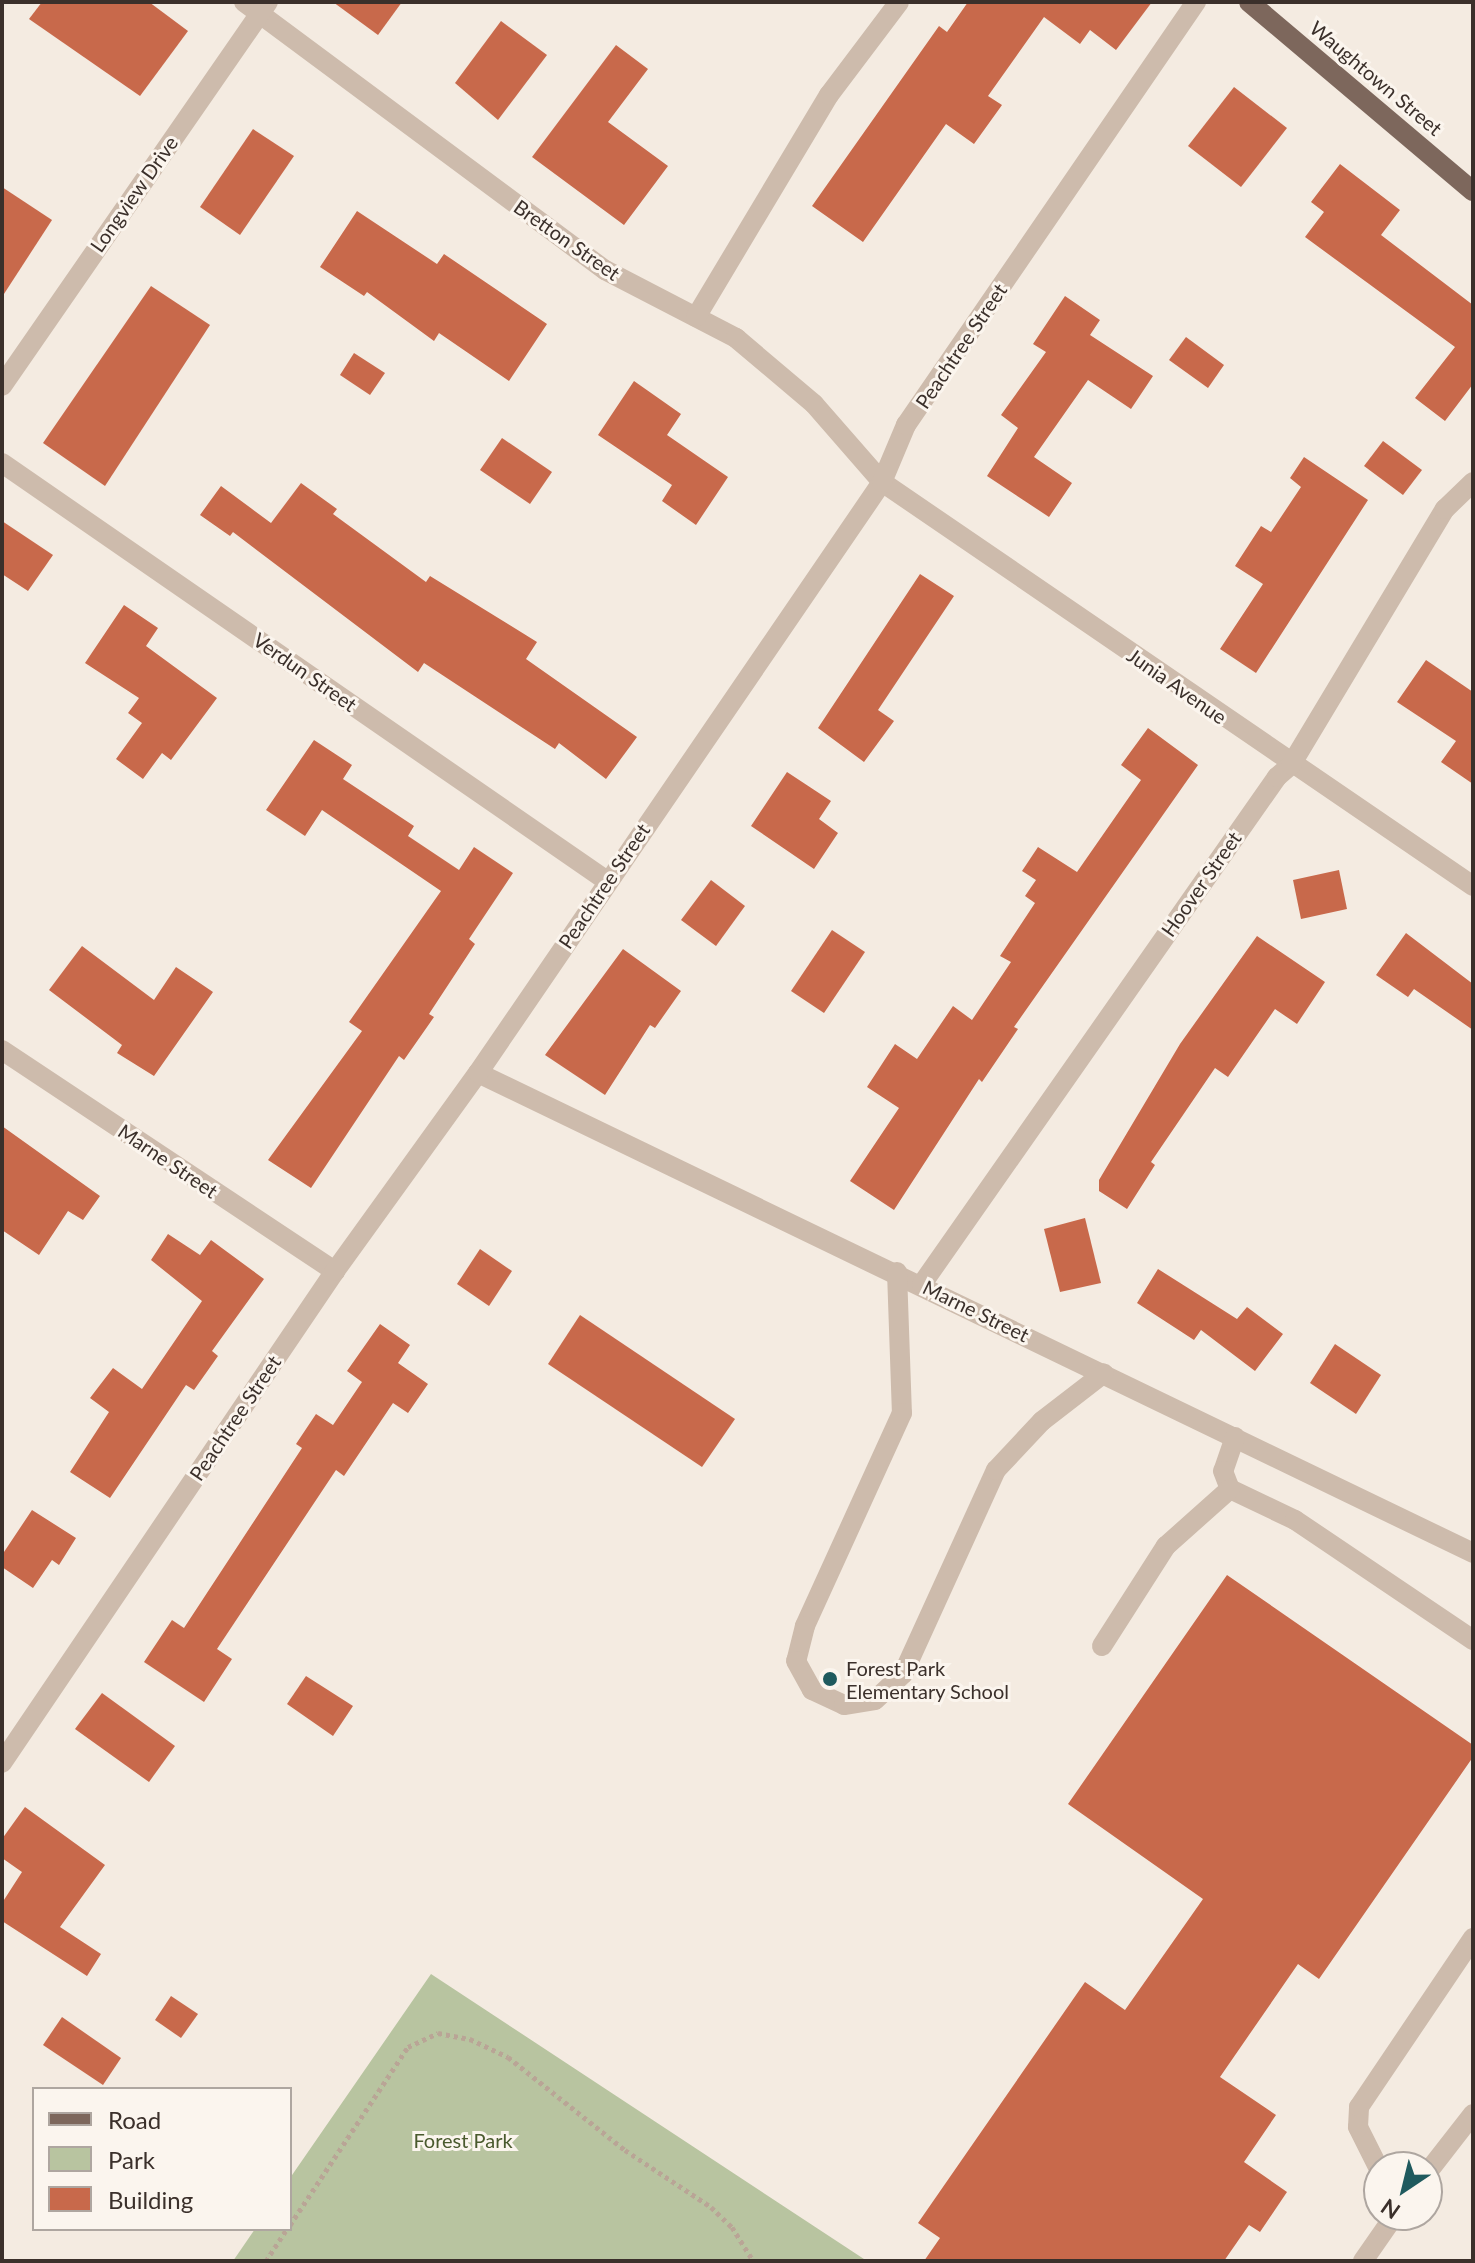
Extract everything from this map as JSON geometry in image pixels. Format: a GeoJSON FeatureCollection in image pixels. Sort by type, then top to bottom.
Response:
{"type":"FeatureCollection","features":[{"type":"Feature","properties":{"kind":"main road","name":"Waughtown Street"},"geometry":{"type":"LineString","coordinates":[[1249,2],[1473,191]]}},
{"type":"Feature","properties":{"kind":"street"},"geometry":{"type":"LineString","coordinates":[[696,317],[829,95],[899,2]]}},
{"type":"Feature","properties":{"kind":"street","name":"Peachtree Street"},"geometry":{"type":"LineString","coordinates":[[2,1763],[335,1271],[478,1073],[882,482],[906,425],[1196,2]]}},
{"type":"Feature","properties":{"kind":"street","name":"Bretton Street"},"geometry":{"type":"LineString","coordinates":[[257,6],[605,270],[736,338],[814,404],[882,482]]}},
{"type":"Feature","properties":{"kind":"street","name":"Longview Drive"},"geometry":{"type":"LineString","coordinates":[[2,386],[257,6]]}},
{"type":"Feature","properties":{"kind":"street","name":"Verdun Street"},"geometry":{"type":"LineString","coordinates":[[2,463],[607,881]]}},
{"type":"Feature","properties":{"kind":"street","name":"Junia Avenue"},"geometry":{"type":"LineString","coordinates":[[882,482],[1291,765],[1473,886]]}},
{"type":"Feature","properties":{"kind":"street","name":"Hoover Street"},"geometry":{"type":"LineString","coordinates":[[922,1284],[1277,777],[1291,765],[1445,509],[1473,482]]}},
{"type":"Feature","properties":{"kind":"street","name":"Marne Street"},"geometry":{"type":"LineString","coordinates":[[2,1050],[335,1271]]}},
{"type":"Feature","properties":{"kind":"street","name":"Marne Street"},"geometry":{"type":"LineString","coordinates":[[478,1073],[922,1284],[1473,1553]]}},
{"type":"Feature","properties":{"kind":"street"},"geometry":{"type":"LineString","coordinates":[[897,1272],[902,1413],[805,1626],[796,1661],[812,1690],[844,1705],[875,1700],[903,1674],[996,1470],[1042,1421],[1104,1373]]}},
{"type":"Feature","properties":{"kind":"street"},"geometry":{"type":"LineString","coordinates":[[1235,1437],[1223,1471],[1230,1489],[1295,1520],[1473,1640]]}},
{"type":"Feature","properties":{"kind":"street"},"geometry":{"type":"LineString","coordinates":[[1102,1646],[1166,1546],[1230,1489]]}},
{"type":"Feature","properties":{"kind":"street"},"geometry":{"type":"LineString","coordinates":[[1370,2151],[1358,2127],[1359,2107],[1473,1938]]}},
{"type":"Feature","properties":{"kind":"street"},"geometry":{"type":"LineString","coordinates":[[1443,2152],[1473,2114]]}},
{"type":"Feature","properties":{"kind":"street"},"geometry":{"type":"LineString","coordinates":[[1363,2261],[1384,2231]]}},
{"type":"Feature","properties":{"kind":"path"},"geometry":{"type":"LineString","coordinates":[[292,2221],[408,2047],[438,2033],[470,2039],[508,2057],[625,2150],[711,2207],[732,2227],[753,2261]]}},
{"type":"Feature","properties":{"kind":"path"},"geometry":{"type":"LineString","coordinates":[[266,2261],[285,2231]]}},
{"type":"Feature","properties":{"kind":"green space","name":"Forest Park"},"geometry":{"type":"Polygon","coordinates":[[[431,1974],[867,2261],[233,2261],[254,2231],[292,2231],[292,2175],[431,1974]]]}},
{"type":"Feature","properties":{"kind":"building"},"geometry":{"type":"Polygon","coordinates":[[[42,2],[149,2],[188,31],[140,96],[29,19],[42,2]]]}},
{"type":"Feature","properties":{"kind":"building"},"geometry":{"type":"Polygon","coordinates":[[[333,2],[402,2],[378,35],[333,2]]]}},
{"type":"Feature","properties":{"kind":"building"},"geometry":{"type":"Polygon","coordinates":[[[968,2],[1152,2],[1116,50],[1090,30],[1080,44],[1044,17],[988,96],[1002,105],[974,144],[946,124],[863,242],[812,206],[939,26],[947,32],[968,2]]]}},
{"type":"Feature","properties":{"kind":"building"},"geometry":{"type":"Polygon","coordinates":[[[501,21],[547,55],[498,120],[455,83],[501,21]]]}},
{"type":"Feature","properties":{"kind":"building"},"geometry":{"type":"Polygon","coordinates":[[[616,45],[648,69],[608,122],[668,166],[624,225],[532,157],[616,45]]]}},
{"type":"Feature","properties":{"kind":"building"},"geometry":{"type":"Polygon","coordinates":[[[1234,87],[1287,128],[1241,187],[1188,146],[1234,87]]]}},
{"type":"Feature","properties":{"kind":"building"},"geometry":{"type":"Polygon","coordinates":[[[253,129],[294,156],[240,235],[200,207],[253,129]]]}},
{"type":"Feature","properties":{"kind":"building"},"geometry":{"type":"Polygon","coordinates":[[[1340,164],[1400,210],[1381,235],[1473,305],[1473,384],[1445,421],[1415,398],[1455,347],[1305,237],[1324,212],[1311,202],[1340,164]]]}},
{"type":"Feature","properties":{"kind":"building"},"geometry":{"type":"Polygon","coordinates":[[[2,187],[52,220],[2,297],[2,187]]]}},
{"type":"Feature","properties":{"kind":"building"},"geometry":{"type":"Polygon","coordinates":[[[357,211],[437,264],[444,254],[547,324],[509,381],[439,333],[434,341],[367,292],[364,296],[320,267],[357,211]]]}},
{"type":"Feature","properties":{"kind":"building"},"geometry":{"type":"Polygon","coordinates":[[[151,286],[210,325],[105,486],[43,443],[151,286]]]}},
{"type":"Feature","properties":{"kind":"building"},"geometry":{"type":"Polygon","coordinates":[[[1065,296],[1100,320],[1090,335],[1153,376],[1131,409],[1088,380],[1034,457],[1072,483],[1049,517],[987,476],[1018,428],[1001,415],[1046,352],[1033,344],[1065,296]]]}},
{"type":"Feature","properties":{"kind":"building"},"geometry":{"type":"Polygon","coordinates":[[[1186,337],[1224,365],[1208,388],[1169,360],[1186,337]]]}},
{"type":"Feature","properties":{"kind":"building"},"geometry":{"type":"Polygon","coordinates":[[[354,353],[385,373],[370,395],[340,375],[354,353]]]}},
{"type":"Feature","properties":{"kind":"building"},"geometry":{"type":"Polygon","coordinates":[[[634,381],[681,414],[667,435],[728,477],[696,525],[662,501],[672,485],[598,435],[634,381]]]}},
{"type":"Feature","properties":{"kind":"building"},"geometry":{"type":"Polygon","coordinates":[[[502,438],[552,472],[530,504],[480,470],[502,438]]]}},
{"type":"Feature","properties":{"kind":"building"},"geometry":{"type":"Polygon","coordinates":[[[1383,441],[1422,470],[1403,495],[1364,466],[1383,441]]]}},
{"type":"Feature","properties":{"kind":"building"},"geometry":{"type":"Polygon","coordinates":[[[1304,457],[1368,500],[1256,673],[1220,649],[1263,584],[1235,566],[1261,526],[1271,532],[1301,487],[1290,478],[1304,457]]]}},
{"type":"Feature","properties":{"kind":"building"},"geometry":{"type":"Polygon","coordinates":[[[301,483],[337,509],[333,514],[426,582],[430,576],[537,642],[526,659],[637,737],[606,779],[559,743],[555,749],[424,663],[418,672],[233,532],[230,536],[200,515],[221,486],[271,523],[301,483]]]}},
{"type":"Feature","properties":{"kind":"building"},"geometry":{"type":"Polygon","coordinates":[[[2,521],[53,555],[28,591],[2,574],[2,521]]]}},
{"type":"Feature","properties":{"kind":"building"},"geometry":{"type":"Polygon","coordinates":[[[920,574],[954,596],[878,710],[894,721],[864,762],[818,728],[920,574]]]}},
{"type":"Feature","properties":{"kind":"building"},"geometry":{"type":"Polygon","coordinates":[[[124,605],[158,628],[146,646],[217,698],[171,760],[162,753],[143,779],[116,759],[142,723],[128,713],[139,698],[85,663],[124,605]]]}},
{"type":"Feature","properties":{"kind":"building"},"geometry":{"type":"Polygon","coordinates":[[[1426,660],[1473,692],[1473,784],[1441,762],[1456,741],[1397,702],[1426,660]]]}},
{"type":"Feature","properties":{"kind":"building"},"geometry":{"type":"Polygon","coordinates":[[[1148,728],[1198,765],[1014,1027],[1018,1029],[982,1082],[979,1079],[894,1210],[850,1181],[899,1108],[867,1087],[895,1044],[917,1059],[953,1006],[972,1020],[1011,962],[1000,956],[1035,903],[1025,896],[1036,880],[1022,871],[1038,847],[1077,872],[1141,780],[1121,765],[1148,728]]]}},
{"type":"Feature","properties":{"kind":"building"},"geometry":{"type":"Polygon","coordinates":[[[314,740],[352,765],[343,779],[414,826],[408,836],[459,870],[474,847],[513,873],[469,939],[475,944],[429,1014],[434,1017],[404,1060],[399,1056],[311,1188],[268,1160],[362,1031],[349,1022],[441,891],[322,810],[305,836],[266,810],[314,740]]]}},
{"type":"Feature","properties":{"kind":"building"},"geometry":{"type":"Polygon","coordinates":[[[787,772],[831,801],[819,819],[838,833],[814,869],[751,826],[787,772]]]}},
{"type":"Feature","properties":{"kind":"building"},"geometry":{"type":"Polygon","coordinates":[[[1339,870],[1347,909],[1301,919],[1293,880],[1339,870]]]}},
{"type":"Feature","properties":{"kind":"building"},"geometry":{"type":"Polygon","coordinates":[[[711,880],[745,906],[716,946],[681,920],[711,880]]]}},
{"type":"Feature","properties":{"kind":"building"},"geometry":{"type":"Polygon","coordinates":[[[832,930],[865,952],[824,1013],[791,991],[832,930]]]}},
{"type":"Feature","properties":{"kind":"building"},"geometry":{"type":"Polygon","coordinates":[[[1406,933],[1473,984],[1473,1030],[1414,989],[1408,997],[1376,975],[1406,933]]]}},
{"type":"Feature","properties":{"kind":"building"},"geometry":{"type":"Polygon","coordinates":[[[1257,936],[1325,982],[1297,1024],[1275,1009],[1228,1077],[1215,1068],[1151,1162],[1155,1165],[1127,1209],[1099,1191],[1099,1180],[1180,1044],[1257,936]]]}},
{"type":"Feature","properties":{"kind":"building"},"geometry":{"type":"Polygon","coordinates":[[[82,946],[154,1000],[176,967],[213,992],[154,1076],[117,1053],[122,1045],[49,990],[82,946]]]}},
{"type":"Feature","properties":{"kind":"building"},"geometry":{"type":"Polygon","coordinates":[[[623,949],[681,991],[655,1028],[650,1025],[605,1095],[545,1055],[623,949]]]}},
{"type":"Feature","properties":{"kind":"building"},"geometry":{"type":"Polygon","coordinates":[[[2,1126],[100,1196],[83,1220],[68,1211],[39,1255],[2,1230],[2,1126]]]}},
{"type":"Feature","properties":{"kind":"building"},"geometry":{"type":"Polygon","coordinates":[[[1085,1218],[1101,1283],[1060,1292],[1044,1229],[1085,1218]]]}},
{"type":"Feature","properties":{"kind":"building"},"geometry":{"type":"Polygon","coordinates":[[[168,1234],[200,1255],[211,1240],[264,1279],[212,1351],[218,1356],[194,1390],[186,1385],[110,1498],[70,1472],[109,1412],[90,1398],[113,1368],[142,1389],[202,1301],[151,1260],[168,1234]]]}},
{"type":"Feature","properties":{"kind":"building"},"geometry":{"type":"Polygon","coordinates":[[[480,1249],[512,1271],[489,1306],[457,1284],[480,1249]]]}},
{"type":"Feature","properties":{"kind":"building"},"geometry":{"type":"Polygon","coordinates":[[[1158,1269],[1237,1319],[1247,1307],[1283,1334],[1255,1371],[1201,1330],[1194,1340],[1137,1303],[1158,1269]]]}},
{"type":"Feature","properties":{"kind":"building"},"geometry":{"type":"Polygon","coordinates":[[[580,1315],[735,1419],[702,1467],[548,1364],[580,1315]]]}},
{"type":"Feature","properties":{"kind":"building"},"geometry":{"type":"Polygon","coordinates":[[[380,1324],[410,1345],[398,1363],[428,1384],[408,1413],[393,1403],[344,1476],[336,1470],[217,1649],[232,1659],[204,1702],[144,1662],[172,1620],[184,1628],[302,1448],[296,1444],[316,1414],[333,1425],[362,1382],[347,1371],[380,1324]]]}},
{"type":"Feature","properties":{"kind":"building"},"geometry":{"type":"Polygon","coordinates":[[[1335,1344],[1381,1375],[1356,1414],[1310,1383],[1335,1344]]]}},
{"type":"Feature","properties":{"kind":"building"},"geometry":{"type":"Polygon","coordinates":[[[32,1510],[76,1538],[59,1565],[52,1560],[33,1588],[2,1567],[2,1555],[32,1510]]]}},
{"type":"Feature","properties":{"kind":"building"},"geometry":{"type":"Polygon","coordinates":[[[1227,1575],[1473,1745],[1473,1757],[1319,1979],[1298,1964],[1220,2077],[1276,2115],[1244,2162],[1287,2192],[1260,2232],[1249,2225],[1224,2261],[924,2261],[940,2238],[918,2223],[1085,1982],[1125,2010],[1203,1899],[1068,1804],[1227,1575]]]}},
{"type":"Feature","properties":{"kind":"building"},"geometry":{"type":"Polygon","coordinates":[[[306,1676],[353,1706],[333,1736],[287,1704],[306,1676]]]}},
{"type":"Feature","properties":{"kind":"building"},"geometry":{"type":"Polygon","coordinates":[[[102,1693],[175,1746],[149,1782],[75,1729],[102,1693]]]}},
{"type":"Feature","properties":{"kind":"building"},"geometry":{"type":"Polygon","coordinates":[[[25,1807],[105,1865],[60,1927],[101,1954],[87,1976],[2,1921],[2,1903],[22,1872],[2,1858],[2,1839],[25,1807]]]}},
{"type":"Feature","properties":{"kind":"building"},"geometry":{"type":"Polygon","coordinates":[[[171,1996],[198,2014],[181,2038],[155,2020],[171,1996]]]}},
{"type":"Feature","properties":{"kind":"building"},"geometry":{"type":"Polygon","coordinates":[[[62,2017],[121,2058],[103,2085],[43,2045],[62,2017]]]}},
{"type":"Feature","properties":{"kind":"place","name":"Forest Park Elementary School"},"geometry":{"type":"Point","coordinates":[830,1679]}}]}
